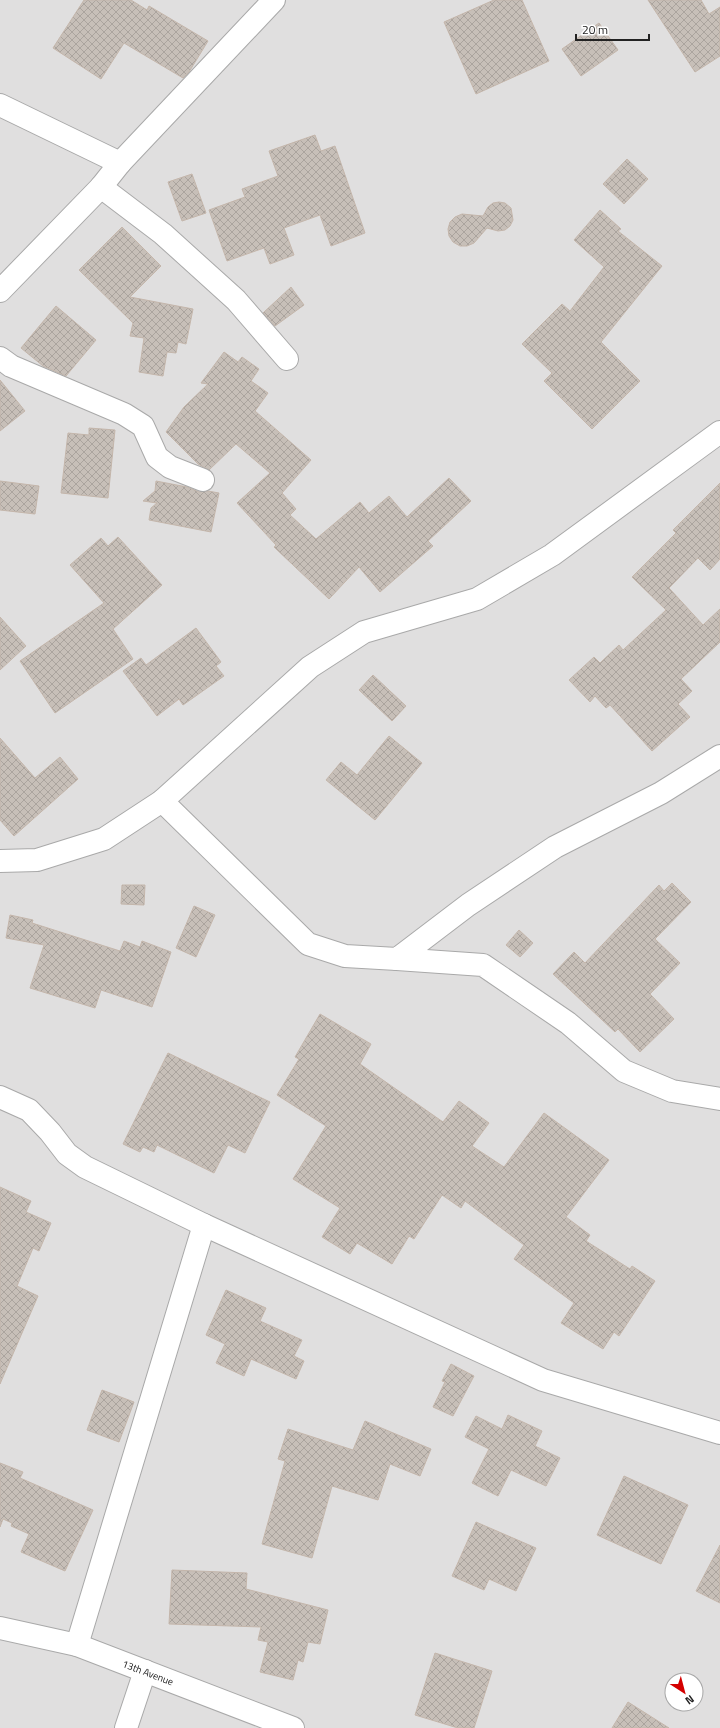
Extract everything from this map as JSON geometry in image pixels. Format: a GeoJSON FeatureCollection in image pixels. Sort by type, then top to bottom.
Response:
{"type":"FeatureCollection","features":[{"type":"Feature","properties":{"kind":"street"},"geometry":{"type":"LineString","coordinates":[[0,291],[101,187],[120,163],[274,0]]}},
{"type":"Feature","properties":{"kind":"street"},"geometry":{"type":"LineString","coordinates":[[0,104],[120,163]]}},
{"type":"Feature","properties":{"kind":"street"},"geometry":{"type":"LineString","coordinates":[[101,187],[163,234],[236,300],[287,358]]}},
{"type":"Feature","properties":{"kind":"street"},"geometry":{"type":"LineString","coordinates":[[0,358],[10,366],[124,414],[143,426],[157,458],[170,467],[203,480]]}},
{"type":"Feature","properties":{"kind":"street"},"geometry":{"type":"LineString","coordinates":[[0,861],[36,860],[104,838],[162,802],[310,666],[364,632],[477,599],[552,555],[720,432]]}},
{"type":"Feature","properties":{"kind":"street"},"geometry":{"type":"LineString","coordinates":[[397,959],[468,905],[555,847],[661,793],[720,756]]}},
{"type":"Feature","properties":{"kind":"street"},"geometry":{"type":"LineString","coordinates":[[162,802],[237,873],[308,944],[346,956],[483,965],[568,1023],[624,1071],[672,1091],[720,1099]]}},
{"type":"Feature","properties":{"kind":"street"},"geometry":{"type":"LineString","coordinates":[[0,1097],[29,1110],[50,1132],[67,1154],[85,1167],[204,1225],[543,1380],[720,1433]]}},
{"type":"Feature","properties":{"kind":"street"},"geometry":{"type":"LineString","coordinates":[[77,1645],[204,1225]]}},
{"type":"Feature","properties":{"kind":"street","name":"13th Avenue"},"geometry":{"type":"LineString","coordinates":[[0,1628],[77,1645],[293,1728]]}},
{"type":"Feature","properties":{"kind":"street"},"geometry":{"type":"LineString","coordinates":[[126,1728],[145,1671]]}},
{"type":"Feature","properties":{"kind":"shaded area"},"geometry":{"type":"Polygon","coordinates":[[[0,0],[720,0],[720,1728],[0,1728],[0,0]]]}},
{"type":"Feature","properties":{"kind":"building"},"geometry":{"type":"Polygon","coordinates":[[[84,0],[131,0],[147,10],[149,6],[208,41],[189,72],[183,78],[124,43],[101,79],[53,48],[84,0]]]}},
{"type":"Feature","properties":{"kind":"building"},"geometry":{"type":"Polygon","coordinates":[[[494,0],[522,0],[549,61],[476,94],[444,22],[494,0]]]}},
{"type":"Feature","properties":{"kind":"building"},"geometry":{"type":"Polygon","coordinates":[[[648,0],[701,0],[709,14],[720,7],[720,56],[695,72],[648,0]]]}},
{"type":"Feature","properties":{"kind":"building"},"geometry":{"type":"Polygon","coordinates":[[[599,23],[618,50],[581,76],[562,49],[599,23]]]}},
{"type":"Feature","properties":{"kind":"building"},"geometry":{"type":"Polygon","coordinates":[[[315,135],[321,151],[335,146],[365,233],[331,246],[320,215],[284,228],[294,255],[270,264],[264,248],[227,261],[209,210],[245,197],[242,189],[278,176],[269,151],[315,135]]]}},
{"type":"Feature","properties":{"kind":"building"},"geometry":{"type":"Polygon","coordinates":[[[627,159],[648,179],[624,204],[603,184],[627,159]]]}},
{"type":"Feature","properties":{"kind":"building"},"geometry":{"type":"Polygon","coordinates":[[[192,174],[206,213],[182,221],[168,182],[192,174]]]}},
{"type":"Feature","properties":{"kind":"building"},"geometry":{"type":"Polygon","coordinates":[[[493,203],[505,203],[511,208],[513,220],[510,226],[505,230],[498,231],[487,228],[474,243],[467,246],[460,246],[453,242],[449,236],[448,229],[450,222],[455,217],[462,214],[483,216],[488,207],[493,203]]]}},
{"type":"Feature","properties":{"kind":"building"},"geometry":{"type":"Polygon","coordinates":[[[600,210],[621,229],[618,231],[662,266],[601,342],[640,381],[592,429],[544,381],[552,373],[522,344],[562,304],[570,311],[604,267],[574,240],[600,210]]]}},
{"type":"Feature","properties":{"kind":"building"},"geometry":{"type":"Polygon","coordinates":[[[122,227],[161,266],[130,297],[193,309],[186,344],[178,342],[176,353],[167,352],[163,376],[139,372],[144,338],[130,336],[133,323],[79,270],[122,227]]]}},
{"type":"Feature","properties":{"kind":"building"},"geometry":{"type":"Polygon","coordinates":[[[291,287],[304,305],[275,326],[263,313],[291,287]]]}},
{"type":"Feature","properties":{"kind":"building"},"geometry":{"type":"Polygon","coordinates":[[[56,306],[96,340],[66,376],[43,366],[21,348],[56,306]]]}},
{"type":"Feature","properties":{"kind":"building"},"geometry":{"type":"Polygon","coordinates":[[[224,352],[238,362],[242,357],[259,369],[251,381],[268,393],[255,411],[311,460],[282,493],[296,509],[290,515],[316,539],[360,502],[369,513],[389,496],[407,517],[449,478],[471,501],[428,541],[433,546],[380,592],[359,567],[329,599],[274,547],[276,545],[237,503],[270,473],[236,444],[209,470],[198,464],[166,432],[184,407],[208,384],[201,383],[224,352]]]}},
{"type":"Feature","properties":{"kind":"building"},"geometry":{"type":"Polygon","coordinates":[[[0,380],[25,411],[0,431],[0,380]]]}},
{"type":"Feature","properties":{"kind":"building"},"geometry":{"type":"Polygon","coordinates":[[[89,428],[115,430],[108,498],[61,493],[68,433],[89,435],[89,428]]]}},
{"type":"Feature","properties":{"kind":"building"},"geometry":{"type":"Polygon","coordinates":[[[0,481],[39,486],[35,514],[0,510],[0,481]]]}},
{"type":"Feature","properties":{"kind":"building"},"geometry":{"type":"Polygon","coordinates":[[[156,481],[187,487],[199,492],[208,491],[219,493],[211,532],[149,520],[151,508],[157,503],[143,501],[155,491],[156,481]]]}},
{"type":"Feature","properties":{"kind":"building"},"geometry":{"type":"Polygon","coordinates":[[[720,483],[720,559],[710,570],[698,558],[669,588],[703,625],[720,609],[720,642],[681,679],[692,691],[678,704],[690,717],[652,751],[610,705],[606,708],[595,696],[590,702],[569,680],[594,657],[600,663],[619,645],[623,650],[666,610],[632,577],[676,533],[673,530],[720,483]]]}},
{"type":"Feature","properties":{"kind":"building"},"geometry":{"type":"Polygon","coordinates":[[[118,537],[162,585],[113,629],[133,659],[55,713],[20,661],[104,603],[70,565],[101,538],[108,546],[118,537]]]}},
{"type":"Feature","properties":{"kind":"building"},"geometry":{"type":"Polygon","coordinates":[[[0,617],[26,646],[0,670],[0,617]]]}},
{"type":"Feature","properties":{"kind":"building"},"geometry":{"type":"Polygon","coordinates":[[[196,628],[221,662],[216,666],[224,676],[183,705],[179,699],[157,716],[123,671],[141,658],[146,665],[196,628]]]}},
{"type":"Feature","properties":{"kind":"building"},"geometry":{"type":"Polygon","coordinates":[[[373,675],[406,706],[392,721],[359,690],[373,675]]]}},
{"type":"Feature","properties":{"kind":"building"},"geometry":{"type":"Polygon","coordinates":[[[389,736],[422,763],[375,820],[326,780],[341,762],[357,775],[389,736]]]}},
{"type":"Feature","properties":{"kind":"building"},"geometry":{"type":"Polygon","coordinates":[[[0,738],[35,778],[60,757],[78,779],[14,836],[0,820],[0,738]]]}},
{"type":"Feature","properties":{"kind":"building"},"geometry":{"type":"Polygon","coordinates":[[[672,883],[691,902],[655,939],[680,963],[650,994],[674,1019],[640,1052],[618,1029],[615,1032],[553,974],[574,952],[585,963],[659,885],[664,891],[672,883]]]}},
{"type":"Feature","properties":{"kind":"building"},"geometry":{"type":"Polygon","coordinates":[[[122,885],[145,885],[144,905],[121,904],[122,885]]]}},
{"type":"Feature","properties":{"kind":"building"},"geometry":{"type":"Polygon","coordinates":[[[194,906],[215,915],[196,957],[176,948],[194,906]]]}},
{"type":"Feature","properties":{"kind":"building"},"geometry":{"type":"Polygon","coordinates":[[[10,915],[33,920],[32,923],[120,951],[124,941],[140,947],[142,941],[171,952],[152,1007],[101,990],[95,1008],[30,988],[44,945],[6,938],[10,915]]]}},
{"type":"Feature","properties":{"kind":"building"},"geometry":{"type":"Polygon","coordinates":[[[519,930],[533,943],[520,957],[506,945],[519,930]]]}},
{"type":"Feature","properties":{"kind":"building"},"geometry":{"type":"Polygon","coordinates":[[[320,1014],[371,1044],[360,1064],[443,1122],[459,1101],[489,1123],[472,1146],[504,1167],[544,1113],[609,1160],[566,1217],[590,1235],[586,1241],[630,1269],[632,1266],[655,1281],[619,1336],[614,1332],[603,1349],[561,1323],[574,1303],[514,1259],[524,1245],[465,1201],[461,1208],[442,1195],[414,1239],[409,1236],[392,1264],[357,1243],[350,1254],[322,1237],[340,1208],[293,1179],[326,1126],[277,1095],[299,1059],[295,1057],[320,1014]]]}},
{"type":"Feature","properties":{"kind":"building"},"geometry":{"type":"Polygon","coordinates":[[[168,1053],[270,1102],[245,1153],[228,1145],[214,1173],[157,1145],[154,1152],[143,1147],[140,1152],[123,1144],[168,1053]]]}},
{"type":"Feature","properties":{"kind":"building"},"geometry":{"type":"Polygon","coordinates":[[[0,1187],[31,1201],[26,1212],[51,1223],[39,1251],[33,1248],[17,1286],[38,1296],[0,1384],[0,1187]]]}},
{"type":"Feature","properties":{"kind":"building"},"geometry":{"type":"Polygon","coordinates":[[[226,1290],[266,1308],[260,1321],[302,1340],[294,1356],[304,1361],[296,1379],[251,1359],[244,1376],[216,1363],[225,1344],[206,1335],[226,1290]]]}},
{"type":"Feature","properties":{"kind":"building"},"geometry":{"type":"Polygon","coordinates":[[[451,1364],[474,1376],[453,1416],[433,1407],[445,1382],[442,1381],[451,1364]]]}},
{"type":"Feature","properties":{"kind":"building"},"geometry":{"type":"Polygon","coordinates":[[[102,1390],[134,1402],[119,1442],[87,1430],[102,1390]]]}},
{"type":"Feature","properties":{"kind":"building"},"geometry":{"type":"Polygon","coordinates":[[[508,1415],[542,1431],[535,1446],[560,1458],[546,1486],[511,1470],[498,1496],[472,1483],[489,1449],[465,1437],[476,1416],[502,1429],[508,1415]]]}},
{"type":"Feature","properties":{"kind":"building"},"geometry":{"type":"Polygon","coordinates":[[[365,1421],[431,1449],[420,1476],[390,1464],[378,1500],[332,1486],[312,1558],[262,1544],[285,1461],[278,1459],[288,1429],[353,1450],[365,1421]]]}},
{"type":"Feature","properties":{"kind":"building"},"geometry":{"type":"Polygon","coordinates":[[[0,1463],[23,1472],[20,1478],[93,1510],[65,1571],[21,1552],[29,1534],[11,1526],[12,1523],[3,1519],[0,1527],[0,1463]]]}},
{"type":"Feature","properties":{"kind":"building"},"geometry":{"type":"Polygon","coordinates":[[[624,1476],[688,1505],[661,1564],[597,1535],[624,1476]]]}},
{"type":"Feature","properties":{"kind":"building"},"geometry":{"type":"Polygon","coordinates":[[[476,1522],[536,1548],[516,1591],[489,1579],[484,1590],[452,1576],[476,1522]]]}},
{"type":"Feature","properties":{"kind":"building"},"geometry":{"type":"Polygon","coordinates":[[[720,1545],[720,1603],[696,1591],[720,1545]]]}},
{"type":"Feature","properties":{"kind":"building"},"geometry":{"type":"Polygon","coordinates":[[[172,1570],[247,1573],[246,1589],[328,1610],[320,1644],[308,1642],[303,1662],[298,1660],[293,1680],[260,1672],[268,1642],[258,1640],[261,1627],[169,1624],[172,1570]]]}},
{"type":"Feature","properties":{"kind":"building"},"geometry":{"type":"Polygon","coordinates":[[[435,1653],[492,1671],[474,1728],[458,1728],[415,1715],[435,1653]]]}},
{"type":"Feature","properties":{"kind":"building"},"geometry":{"type":"Polygon","coordinates":[[[628,1702],[669,1728],[612,1728],[628,1702]]]}}]}
